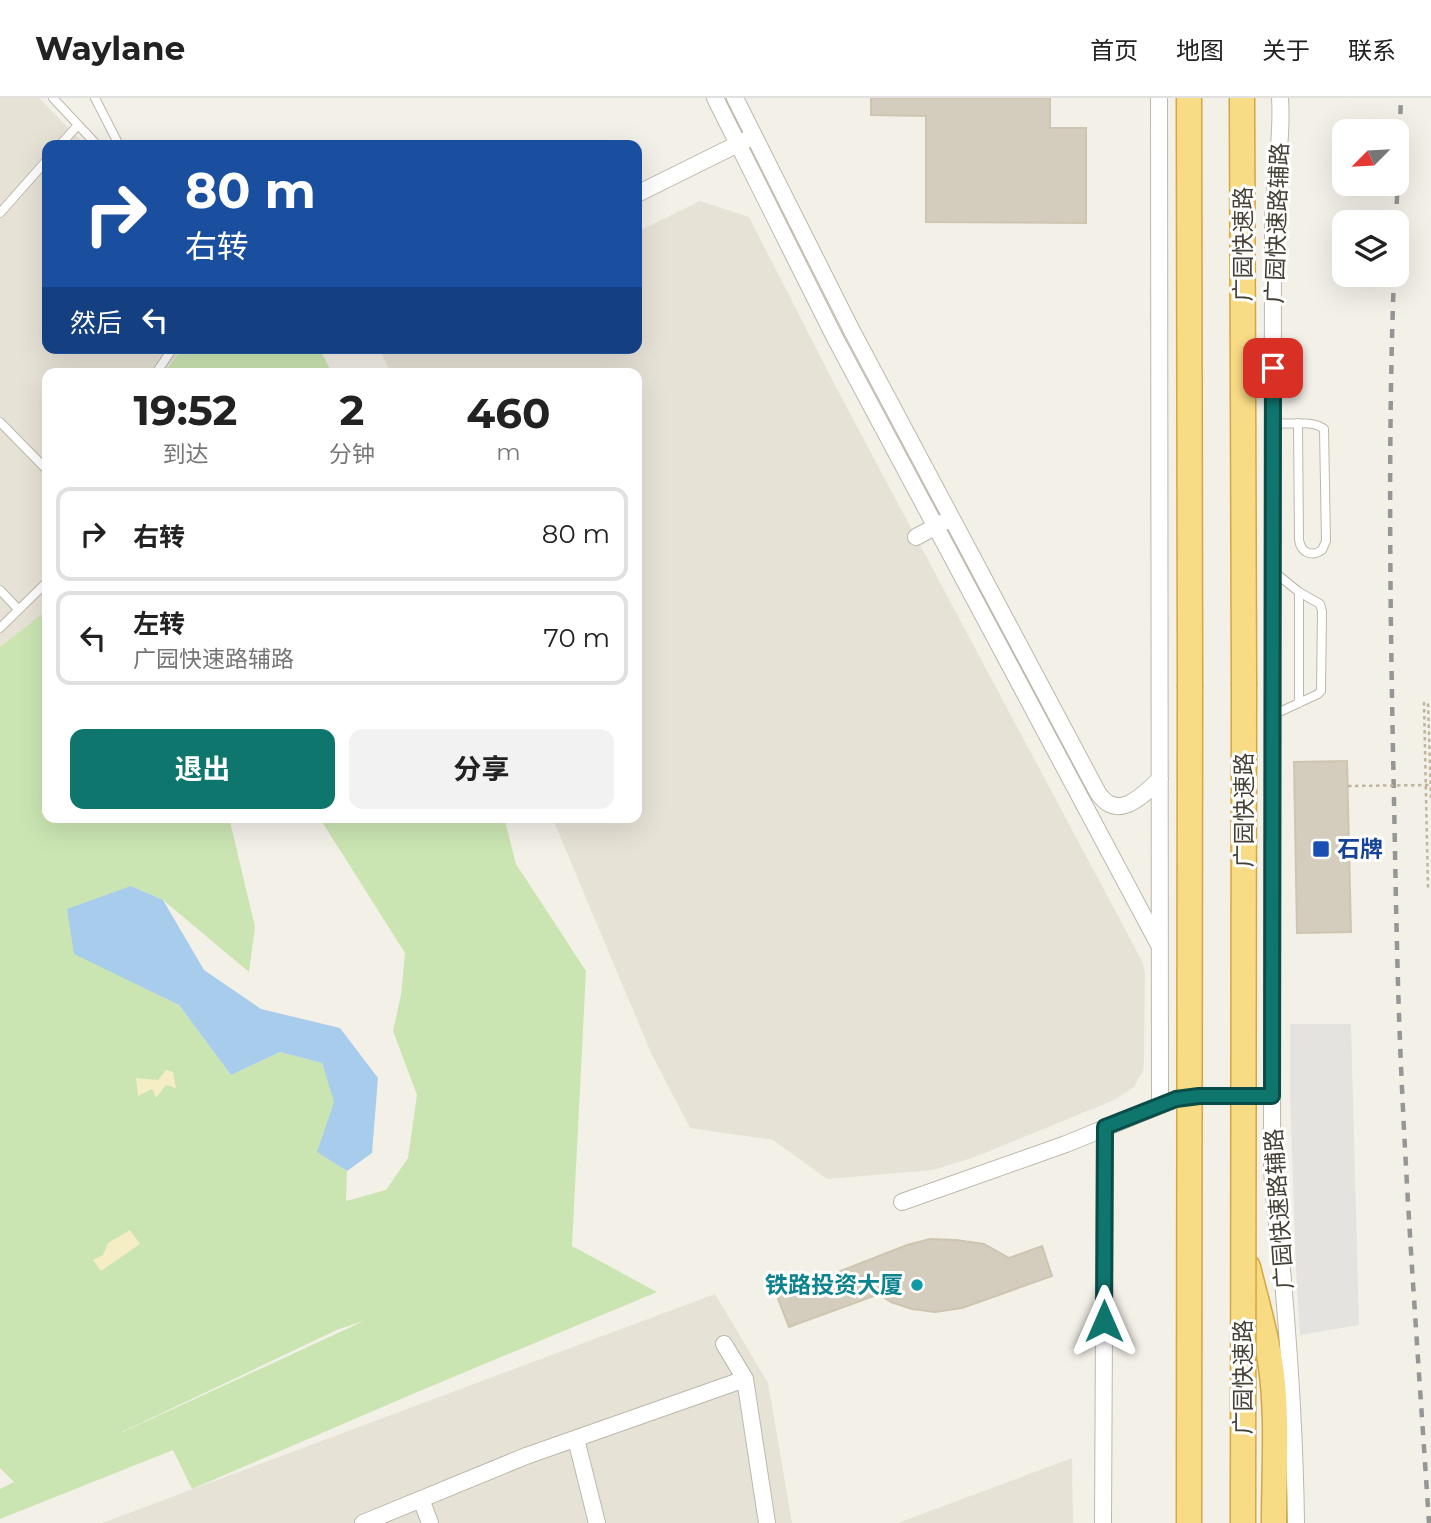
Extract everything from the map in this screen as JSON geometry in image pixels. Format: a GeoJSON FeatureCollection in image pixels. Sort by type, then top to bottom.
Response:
{"type":"FeatureCollection","features":[{"type":"Feature","properties":{"kind":"highway"},"geometry":{"type":"LineString","coordinates":[[1189,98],[1189,1523]]}},
{"type":"Feature","properties":{"kind":"highway","name":"广园快速路"},"geometry":{"type":"LineString","coordinates":[[1242,98],[1243,1523]]}},
{"type":"Feature","properties":{"kind":"highway"},"geometry":{"type":"LineString","coordinates":[[1242,138],[1252,98]]}},
{"type":"Feature","properties":{"kind":"highway"},"geometry":{"type":"LineString","coordinates":[[1243,1248],[1271,1369],[1274,1408],[1274,1523]]}},
{"type":"Feature","properties":{"kind":"street"},"geometry":{"type":"LineString","coordinates":[[715,98],[815,300],[1160,948]]}},
{"type":"Feature","properties":{"kind":"street"},"geometry":{"type":"LineString","coordinates":[[735,98],[836,300],[1100,796],[1106,803],[1126,805],[1140,798],[1160,779]]}},
{"type":"Feature","properties":{"kind":"street"},"geometry":{"type":"LineString","coordinates":[[1159,98],[1160,1104]]}},
{"type":"Feature","properties":{"kind":"street","name":"广园快速路辅路"},"geometry":{"type":"LineString","coordinates":[[1280,98],[1280,134],[1273,206],[1273,1190],[1293,1412],[1296,1523]]}},
{"type":"Feature","properties":{"kind":"street"},"geometry":{"type":"LineString","coordinates":[[642,192],[754,135]]}},
{"type":"Feature","properties":{"kind":"street"},"geometry":{"type":"LineString","coordinates":[[916,537],[951,518]]}},
{"type":"Feature","properties":{"kind":"street"},"geometry":{"type":"LineString","coordinates":[[901,1202],[1066,1144],[1176,1099],[1272,1096]]}},
{"type":"Feature","properties":{"kind":"street"},"geometry":{"type":"LineString","coordinates":[[1102,1523],[1105,1127]]}},
{"type":"Feature","properties":{"kind":"street"},"geometry":{"type":"LineString","coordinates":[[724,1344],[745,1378],[767,1523]]}},
{"type":"Feature","properties":{"kind":"street"},"geometry":{"type":"LineString","coordinates":[[363,1523],[526,1456],[745,1378]]}},
{"type":"Feature","properties":{"kind":"street"},"geometry":{"type":"LineString","coordinates":[[576,1439],[597,1523]]}},
{"type":"Feature","properties":{"kind":"street"},"geometry":{"type":"LineString","coordinates":[[421,1499],[430,1523]]}},
{"type":"Feature","properties":{"kind":"lane"},"geometry":{"type":"LineString","coordinates":[[53,98],[92,140]]}},
{"type":"Feature","properties":{"kind":"lane"},"geometry":{"type":"LineString","coordinates":[[94,98],[116,140]]}},
{"type":"Feature","properties":{"kind":"lane"},"geometry":{"type":"LineString","coordinates":[[64,140],[78,125]]}},
{"type":"Feature","properties":{"kind":"lane"},"geometry":{"type":"LineString","coordinates":[[0,213],[42,166]]}},
{"type":"Feature","properties":{"kind":"lane"},"geometry":{"type":"LineString","coordinates":[[0,422],[42,465]]}},
{"type":"Feature","properties":{"kind":"lane"},"geometry":{"type":"LineString","coordinates":[[1273,424],[1298,424],[1317,424],[1324,429],[1326,541],[1322,550],[1314,554],[1305,552],[1299,540],[1298,424]]}},
{"type":"Feature","properties":{"kind":"lane"},"geometry":{"type":"LineString","coordinates":[[1273,571],[1321,606],[1322,675],[1320,693],[1273,715]]}},
{"type":"Feature","properties":{"kind":"lane"},"geometry":{"type":"LineString","coordinates":[[0,628],[42,587]]}},
{"type":"Feature","properties":{"kind":"lane"},"geometry":{"type":"LineString","coordinates":[[0,590],[18,610]]}},
{"type":"Feature","properties":{"kind":"lane"},"geometry":{"type":"LineString","coordinates":[[1298,703],[1299,592]]}},
{"type":"Feature","properties":{"kind":"path"},"geometry":{"type":"LineString","coordinates":[[1431,798],[1428,703],[1424,703],[1428,888],[1431,887]]}},
{"type":"Feature","properties":{"kind":"path"},"geometry":{"type":"LineString","coordinates":[[1348,786],[1431,785]]}},
{"type":"Feature","properties":{"kind":"shaded area"},"geometry":{"type":"Polygon","coordinates":[[[0,98],[39,98],[80,140],[42,140],[42,354],[178,354],[168,368],[42,368],[42,614],[0,647],[0,98]]]}},
{"type":"Feature","properties":{"kind":"shaded area"},"geometry":{"type":"Polygon","coordinates":[[[700,201],[749,217],[839,393],[1143,963],[1143,1071],[1134,1087],[1114,1100],[975,1157],[933,1170],[827,1179],[773,1140],[690,1128],[651,1053],[555,823],[642,823],[642,368],[389,368],[382,354],[642,354],[642,230],[700,201]]]}},
{"type":"Feature","properties":{"kind":"shaded area"},"geometry":{"type":"Polygon","coordinates":[[[1290,1024],[1351,1024],[1359,1325],[1300,1335],[1290,1094],[1290,1024]]]}},
{"type":"Feature","properties":{"kind":"shaded area"},"geometry":{"type":"Polygon","coordinates":[[[715,1294],[768,1383],[792,1523],[102,1523],[715,1294]]]}},
{"type":"Feature","properties":{"kind":"shaded area"},"geometry":{"type":"Polygon","coordinates":[[[1072,1458],[1073,1523],[898,1523],[1072,1458]]]}},
{"type":"Feature","properties":{"kind":"green space"},"geometry":{"type":"Polygon","coordinates":[[[178,354],[322,354],[329,368],[168,368],[178,354]]]}},
{"type":"Feature","properties":{"kind":"green space"},"geometry":{"type":"Polygon","coordinates":[[[42,614],[42,823],[230,823],[255,927],[249,972],[163,900],[131,886],[74,953],[179,1005],[231,1075],[280,1052],[322,1063],[335,1102],[318,1152],[347,1171],[346,1201],[386,1190],[408,1158],[417,1095],[393,1031],[401,995],[405,953],[323,823],[506,823],[516,864],[586,971],[572,1246],[657,1292],[192,1489],[173,1450],[0,1519],[0,1489],[14,1482],[0,1468],[0,647],[42,614]],[[364,1321],[339,1329],[122,1432],[364,1321]]]}},
{"type":"Feature","properties":{"kind":"sand"},"geometry":{"type":"Polygon","coordinates":[[[166,1070],[173,1072],[176,1088],[166,1085],[156,1098],[152,1089],[138,1096],[136,1078],[158,1080],[166,1070]]]}},
{"type":"Feature","properties":{"kind":"sand"},"geometry":{"type":"Polygon","coordinates":[[[130,1230],[140,1244],[101,1271],[93,1260],[103,1255],[108,1243],[130,1230]]]}},
{"type":"Feature","properties":{"kind":"water"},"geometry":{"type":"Polygon","coordinates":[[[131,886],[163,900],[204,970],[261,1009],[340,1028],[378,1078],[372,1153],[347,1171],[317,1152],[334,1102],[322,1063],[280,1052],[231,1075],[179,1005],[74,954],[67,909],[131,886]]]}},
{"type":"Feature","properties":{"kind":"building"},"geometry":{"type":"Polygon","coordinates":[[[871,98],[1050,98],[1050,128],[1086,128],[1086,223],[926,222],[926,116],[871,115],[871,98]]]}},
{"type":"Feature","properties":{"kind":"building"},"geometry":{"type":"Polygon","coordinates":[[[1347,761],[1351,932],[1297,933],[1294,762],[1347,761]]]}},
{"type":"Feature","properties":{"kind":"building","name":"铁路投资大厦"},"geometry":{"type":"Polygon","coordinates":[[[930,1239],[984,1244],[1009,1258],[1042,1246],[1052,1276],[962,1308],[935,1312],[912,1309],[891,1302],[879,1294],[789,1327],[777,1296],[907,1245],[930,1239]]]}},
{"type":"Feature","properties":{"kind":"railway"},"geometry":{"type":"LineString","coordinates":[[1396,210],[1401,98]]}},
{"type":"Feature","properties":{"kind":"railway"},"geometry":{"type":"LineString","coordinates":[[1394,287],[1390,573],[1398,982],[1408,1206],[1429,1523]]}},
{"type":"Feature","properties":{"kind":"place","name":"石牌"},"geometry":{"type":"Point","coordinates":[1321,849]}},
{"type":"Feature","properties":{"kind":"place","name":"铁路投资大厦"},"geometry":{"type":"Point","coordinates":[917,1285]}},
{"type":"Feature","properties":{"kind":"route"},"geometry":{"type":"LineString","coordinates":[[1104,1321],[1105,1127],[1176,1099],[1199,1096],[1272,1096],[1273,368]]}}]}
